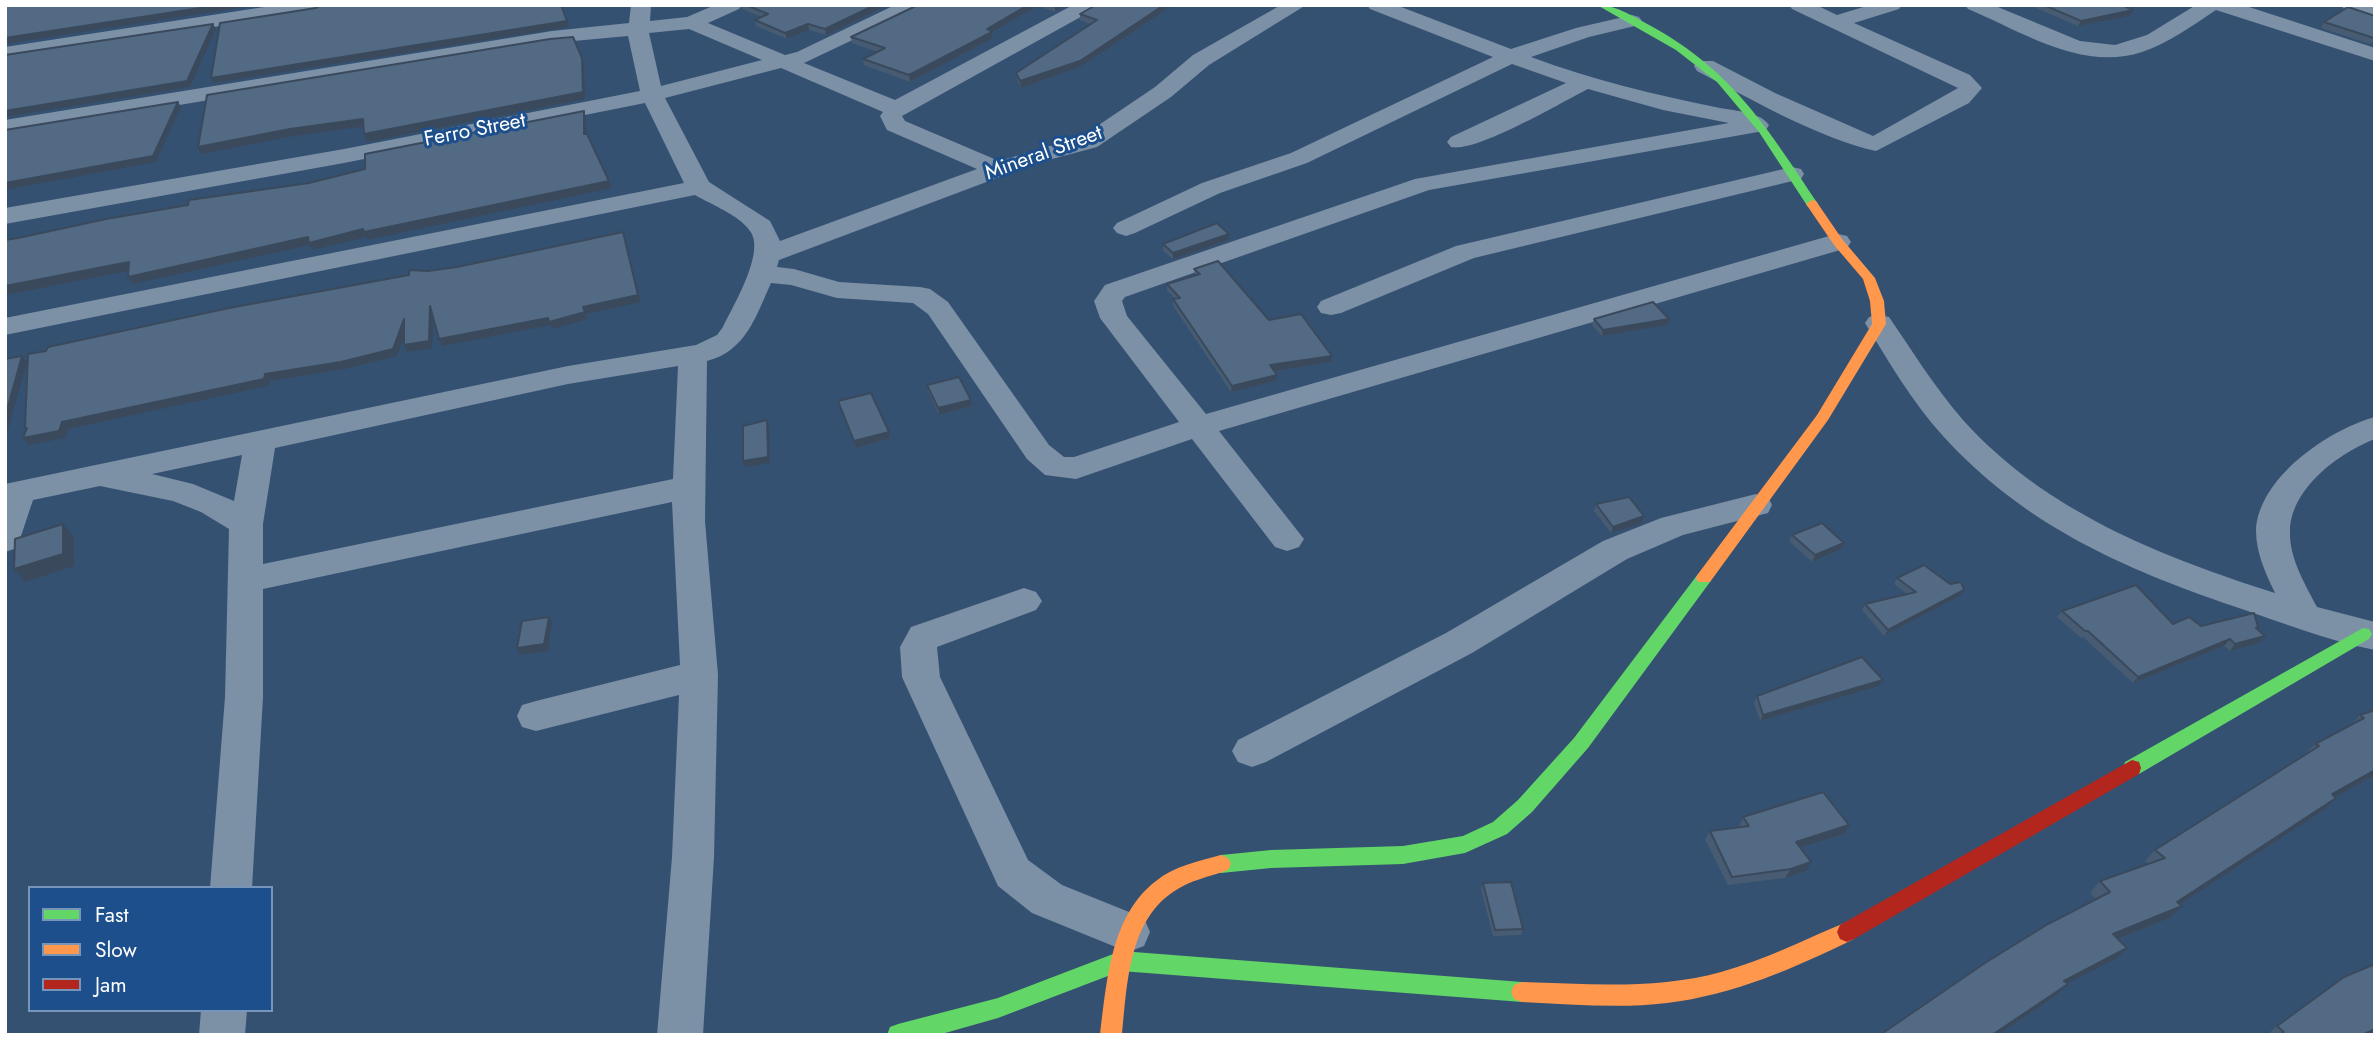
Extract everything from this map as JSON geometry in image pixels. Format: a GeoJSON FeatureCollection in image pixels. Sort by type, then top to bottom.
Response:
{"type":"FeatureCollection","features":[{"type":"Feature","properties":{"kind":"street"},"geometry":{"type":"LineString","coordinates":[[5,52],[318,5]]}},
{"type":"Feature","properties":{"kind":"street"},"geometry":{"type":"LineString","coordinates":[[5,540],[12,494],[595,369],[693,355],[712,350],[732,335],[764,265],[767,238],[761,226],[750,216],[699,187],[652,95],[642,64],[638,28],[641,5]]}},
{"type":"Feature","properties":{"kind":"street"},"geometry":{"type":"LineString","coordinates":[[5,127],[538,39],[691,23],[732,5]]}},
{"type":"Feature","properties":{"kind":"street"},"geometry":{"type":"LineString","coordinates":[[787,62],[822,49],[911,5]]}},
{"type":"Feature","properties":{"kind":"street"},"geometry":{"type":"LineString","coordinates":[[1000,170],[895,125],[891,116],[896,109],[1088,5]]}},
{"type":"Feature","properties":{"kind":"street","name":"Mineral Street"},"geometry":{"type":"LineString","coordinates":[[764,265],[1029,158],[1071,148],[1103,135],[1163,92],[1201,60],[1296,5]]}},
{"type":"Feature","properties":{"kind":"street"},"geometry":{"type":"LineString","coordinates":[[1377,5],[1509,57],[1585,82],[1756,123]]}},
{"type":"Feature","properties":{"kind":"street"},"geometry":{"type":"LineString","coordinates":[[1602,5],[1633,20],[1705,66],[1862,141],[1876,144],[1961,98],[1971,88],[1962,80],[1799,5]]}},
{"type":"Feature","properties":{"kind":"street"},"geometry":{"type":"LineString","coordinates":[[1835,22],[1892,5]]}},
{"type":"Feature","properties":{"kind":"street"},"geometry":{"type":"LineString","coordinates":[[1975,5],[2076,48],[2104,53],[2121,52],[2145,44],[2210,5]]}},
{"type":"Feature","properties":{"kind":"street"},"geometry":{"type":"LineString","coordinates":[[2222,5],[2375,55]]}},
{"type":"Feature","properties":{"kind":"street"},"geometry":{"type":"LineString","coordinates":[[2351,5],[2375,14]]}},
{"type":"Feature","properties":{"kind":"street"},"geometry":{"type":"LineString","coordinates":[[1126,228],[1211,188],[1299,158],[1509,57],[1583,32],[1633,20]]}},
{"type":"Feature","properties":{"kind":"street"},"geometry":{"type":"LineString","coordinates":[[691,23],[896,109]]}},
{"type":"Feature","properties":{"kind":"street","name":"Ferro Street"},"geometry":{"type":"LineString","coordinates":[[5,216],[344,156],[652,95],[787,62]]}},
{"type":"Feature","properties":{"kind":"street"},"geometry":{"type":"LineString","coordinates":[[1705,66],[1739,100],[1838,242],[1870,280],[1879,323],[1899,358],[1932,405],[1985,463],[2025,496],[2105,542],[2160,568],[2369,635]]}},
{"type":"Feature","properties":{"kind":"street"},"geometry":{"type":"LineString","coordinates":[[1459,142],[1585,82]]}},
{"type":"Feature","properties":{"kind":"street"},"geometry":{"type":"LineString","coordinates":[[1287,539],[1114,318],[1108,302],[1115,292],[1424,184],[1756,123]]}},
{"type":"Feature","properties":{"kind":"street"},"geometry":{"type":"LineString","coordinates":[[1331,307],[1465,252],[1792,174]]}},
{"type":"Feature","properties":{"kind":"street"},"geometry":{"type":"LineString","coordinates":[[5,327],[699,187]]}},
{"type":"Feature","properties":{"kind":"street"},"geometry":{"type":"LineString","coordinates":[[764,265],[837,290],[920,295],[938,308],[1038,452],[1056,467],[1076,468],[1197,427],[1838,242]]}},
{"type":"Feature","properties":{"kind":"street"},"geometry":{"type":"LineString","coordinates":[[1111,1035],[1124,946],[1140,911],[1159,888],[1187,871],[1226,862],[1284,856],[1407,855],[1467,844],[1494,832],[1520,812],[1581,744],[1756,505],[1824,418],[1879,323]]}},
{"type":"Feature","properties":{"kind":"street"},"geometry":{"type":"LineString","coordinates":[[680,1035],[693,857],[699,675],[688,521],[693,355]]}},
{"type":"Feature","properties":{"kind":"street"},"geometry":{"type":"LineString","coordinates":[[2302,614],[2274,549],[2273,524],[2283,496],[2305,471],[2332,450],[2375,427]]}},
{"type":"Feature","properties":{"kind":"street"},"geometry":{"type":"LineString","coordinates":[[231,886],[244,697],[246,524],[261,439]]}},
{"type":"Feature","properties":{"kind":"street"},"geometry":{"type":"LineString","coordinates":[[96,476],[180,490],[205,498],[246,524]]}},
{"type":"Feature","properties":{"kind":"street"},"geometry":{"type":"LineString","coordinates":[[246,580],[689,487]]}},
{"type":"Feature","properties":{"kind":"street"},"geometry":{"type":"LineString","coordinates":[[1252,751],[1459,643],[1615,550],[1673,526],[1756,505]]}},
{"type":"Feature","properties":{"kind":"street"},"geometry":{"type":"LineString","coordinates":[[1024,601],[924,637],[918,646],[921,677],[1013,873],[1047,899],[1124,946],[1512,992],[1582,995],[1641,995],[1700,987],[1748,975],[1804,953],[1847,932],[2369,635]]}},
{"type":"Feature","properties":{"kind":"street"},"geometry":{"type":"LineString","coordinates":[[536,716],[699,675]]}},
{"type":"Feature","properties":{"kind":"street"},"geometry":{"type":"LineString","coordinates":[[898,1035],[998,1008],[1124,946]]}},
{"type":"Feature","properties":{"kind":"street"},"geometry":{"type":"LineString","coordinates":[[222,1035],[223,1012]]}},
{"type":"Feature","properties":{"kind":"building"},"geometry":{"type":"Polygon","coordinates":[[[5,5],[220,5],[5,38],[5,5]]]}},
{"type":"Feature","properties":{"kind":"building"},"geometry":{"type":"Polygon","coordinates":[[[321,5],[561,5],[567,21],[211,78],[220,23],[321,5]]]}},
{"type":"Feature","properties":{"kind":"building"},"geometry":{"type":"Polygon","coordinates":[[[746,5],[875,5],[825,29],[808,24],[785,33],[755,20],[768,14],[746,5]]]}},
{"type":"Feature","properties":{"kind":"building"},"geometry":{"type":"Polygon","coordinates":[[[918,5],[1028,5],[987,29],[992,32],[909,75],[863,59],[885,48],[851,37],[918,5]]]}},
{"type":"Feature","properties":{"kind":"building"},"geometry":{"type":"Polygon","coordinates":[[[1096,5],[1164,5],[1080,61],[1020,81],[1016,73],[1097,20],[1080,14],[1096,5]]]}},
{"type":"Feature","properties":{"kind":"building"},"geometry":{"type":"Polygon","coordinates":[[[2044,5],[2122,5],[2133,10],[2081,21],[2044,5]]]}},
{"type":"Feature","properties":{"kind":"building"},"geometry":{"type":"Polygon","coordinates":[[[2348,7],[2375,16],[2374,38],[2324,22],[2348,7]]]}},
{"type":"Feature","properties":{"kind":"building"},"geometry":{"type":"Polygon","coordinates":[[[213,24],[187,81],[5,111],[5,55],[213,24]]]}},
{"type":"Feature","properties":{"kind":"building"},"geometry":{"type":"Polygon","coordinates":[[[573,37],[582,58],[583,92],[364,134],[363,119],[290,129],[198,147],[207,95],[573,37]]]}},
{"type":"Feature","properties":{"kind":"building"},"geometry":{"type":"Polygon","coordinates":[[[178,102],[153,156],[5,183],[5,130],[178,102]]]}},
{"type":"Feature","properties":{"kind":"building"},"geometry":{"type":"Polygon","coordinates":[[[584,111],[584,134],[587,134],[609,181],[364,232],[363,229],[309,243],[308,237],[128,277],[129,262],[5,286],[5,240],[188,205],[189,200],[309,183],[365,169],[365,154],[584,111]]]}},
{"type":"Feature","properties":{"kind":"building"},"geometry":{"type":"Polygon","coordinates":[[[1217,223],[1229,234],[1173,253],[1163,244],[1217,223]]]}},
{"type":"Feature","properties":{"kind":"building"},"geometry":{"type":"Polygon","coordinates":[[[623,232],[638,295],[583,307],[585,312],[549,322],[548,318],[439,339],[430,306],[429,341],[404,345],[404,319],[393,349],[341,362],[265,374],[264,379],[62,422],[59,431],[23,438],[27,428],[28,354],[46,351],[48,347],[229,308],[409,275],[409,270],[428,271],[457,267],[623,232]]]}},
{"type":"Feature","properties":{"kind":"building"},"geometry":{"type":"Polygon","coordinates":[[[1218,261],[1269,320],[1301,314],[1332,356],[1270,365],[1277,375],[1232,386],[1173,299],[1180,298],[1167,284],[1200,274],[1194,269],[1218,261]]]}},
{"type":"Feature","properties":{"kind":"building"},"geometry":{"type":"Polygon","coordinates":[[[1653,302],[1669,319],[1603,330],[1594,319],[1653,302]]]}},
{"type":"Feature","properties":{"kind":"building"},"geometry":{"type":"Polygon","coordinates":[[[22,356],[5,417],[5,359],[22,356]]]}},
{"type":"Feature","properties":{"kind":"building"},"geometry":{"type":"Polygon","coordinates":[[[959,377],[971,400],[938,408],[927,385],[959,377]]]}},
{"type":"Feature","properties":{"kind":"building"},"geometry":{"type":"Polygon","coordinates":[[[871,393],[889,432],[854,441],[838,401],[871,393]]]}},
{"type":"Feature","properties":{"kind":"building"},"geometry":{"type":"Polygon","coordinates":[[[767,420],[768,457],[743,461],[743,426],[767,420]]]}},
{"type":"Feature","properties":{"kind":"building"},"geometry":{"type":"Polygon","coordinates":[[[1629,497],[1644,516],[1613,527],[1596,504],[1629,497]]]}},
{"type":"Feature","properties":{"kind":"building"},"geometry":{"type":"Polygon","coordinates":[[[1822,523],[1844,543],[1815,555],[1792,535],[1822,523]]]}},
{"type":"Feature","properties":{"kind":"building"},"geometry":{"type":"Polygon","coordinates":[[[63,524],[63,554],[14,569],[15,539],[63,524]]]}},
{"type":"Feature","properties":{"kind":"building"},"geometry":{"type":"Polygon","coordinates":[[[1924,565],[1950,584],[1961,582],[1964,590],[1888,630],[1865,604],[1916,592],[1897,578],[1924,565]]]}},
{"type":"Feature","properties":{"kind":"building"},"geometry":{"type":"Polygon","coordinates":[[[2136,585],[2173,624],[2189,617],[2201,626],[2254,613],[2258,627],[2256,628],[2265,636],[2235,644],[2230,639],[2138,677],[2062,611],[2136,585]]]}},
{"type":"Feature","properties":{"kind":"building"},"geometry":{"type":"Polygon","coordinates":[[[549,617],[544,644],[517,648],[522,621],[549,617]]]}},
{"type":"Feature","properties":{"kind":"building"},"geometry":{"type":"Polygon","coordinates":[[[1862,657],[1883,680],[1763,715],[1757,696],[1862,657]]]}},
{"type":"Feature","properties":{"kind":"building"},"geometry":{"type":"Polygon","coordinates":[[[2375,710],[2375,770],[2332,794],[2336,798],[2177,902],[2182,906],[2113,934],[2127,948],[2064,981],[2068,984],[1992,1035],[1880,1035],[1985,963],[2048,924],[2110,892],[2100,881],[2165,858],[2155,850],[2319,746],[2315,744],[2364,718],[2360,715],[2375,710]]]}},
{"type":"Feature","properties":{"kind":"building"},"geometry":{"type":"Polygon","coordinates":[[[1823,792],[1849,825],[1796,842],[1811,862],[1791,869],[1732,877],[1710,831],[1749,826],[1743,817],[1823,792]]]}},
{"type":"Feature","properties":{"kind":"building"},"geometry":{"type":"Polygon","coordinates":[[[1511,882],[1523,929],[1495,930],[1483,883],[1511,882]]]}},
{"type":"Feature","properties":{"kind":"building"},"geometry":{"type":"Polygon","coordinates":[[[2375,964],[2375,1029],[2362,1035],[2280,1035],[2284,1032],[2277,1026],[2344,977],[2375,964]]]}},
{"type":"Feature","properties":{"kind":"traffic: fast"},"geometry":{"type":"LineString","coordinates":[[1602,5],[1692,56],[1736,95],[1763,130],[1812,204]]}},
{"type":"Feature","properties":{"kind":"traffic: fast"},"geometry":{"type":"LineString","coordinates":[[1221,864],[1271,859],[1403,855],[1465,844],[1500,828],[1525,806],[1581,743],[1704,578]]}},
{"type":"Feature","properties":{"kind":"traffic: fast"},"geometry":{"type":"LineString","coordinates":[[2132,768],[2363,634]]}},
{"type":"Feature","properties":{"kind":"traffic: fast"},"geometry":{"type":"LineString","coordinates":[[898,1035],[998,1008],[1121,961],[1522,992]]}},
{"type":"Feature","properties":{"kind":"traffic: slow"},"geometry":{"type":"LineString","coordinates":[[1704,578],[1823,417],[1879,324],[1877,301],[1869,278],[1838,242],[1812,204]]}},
{"type":"Feature","properties":{"kind":"traffic: slow"},"geometry":{"type":"LineString","coordinates":[[1111,1035],[1124,949],[1133,925],[1146,904],[1164,886],[1189,873],[1221,864]]}},
{"type":"Feature","properties":{"kind":"traffic: slow"},"geometry":{"type":"LineString","coordinates":[[1522,992],[1639,995],[1694,989],[1746,975],[1847,932]]}},
{"type":"Feature","properties":{"kind":"traffic: jam"},"geometry":{"type":"LineString","coordinates":[[1847,932],[2132,768]]}}]}
